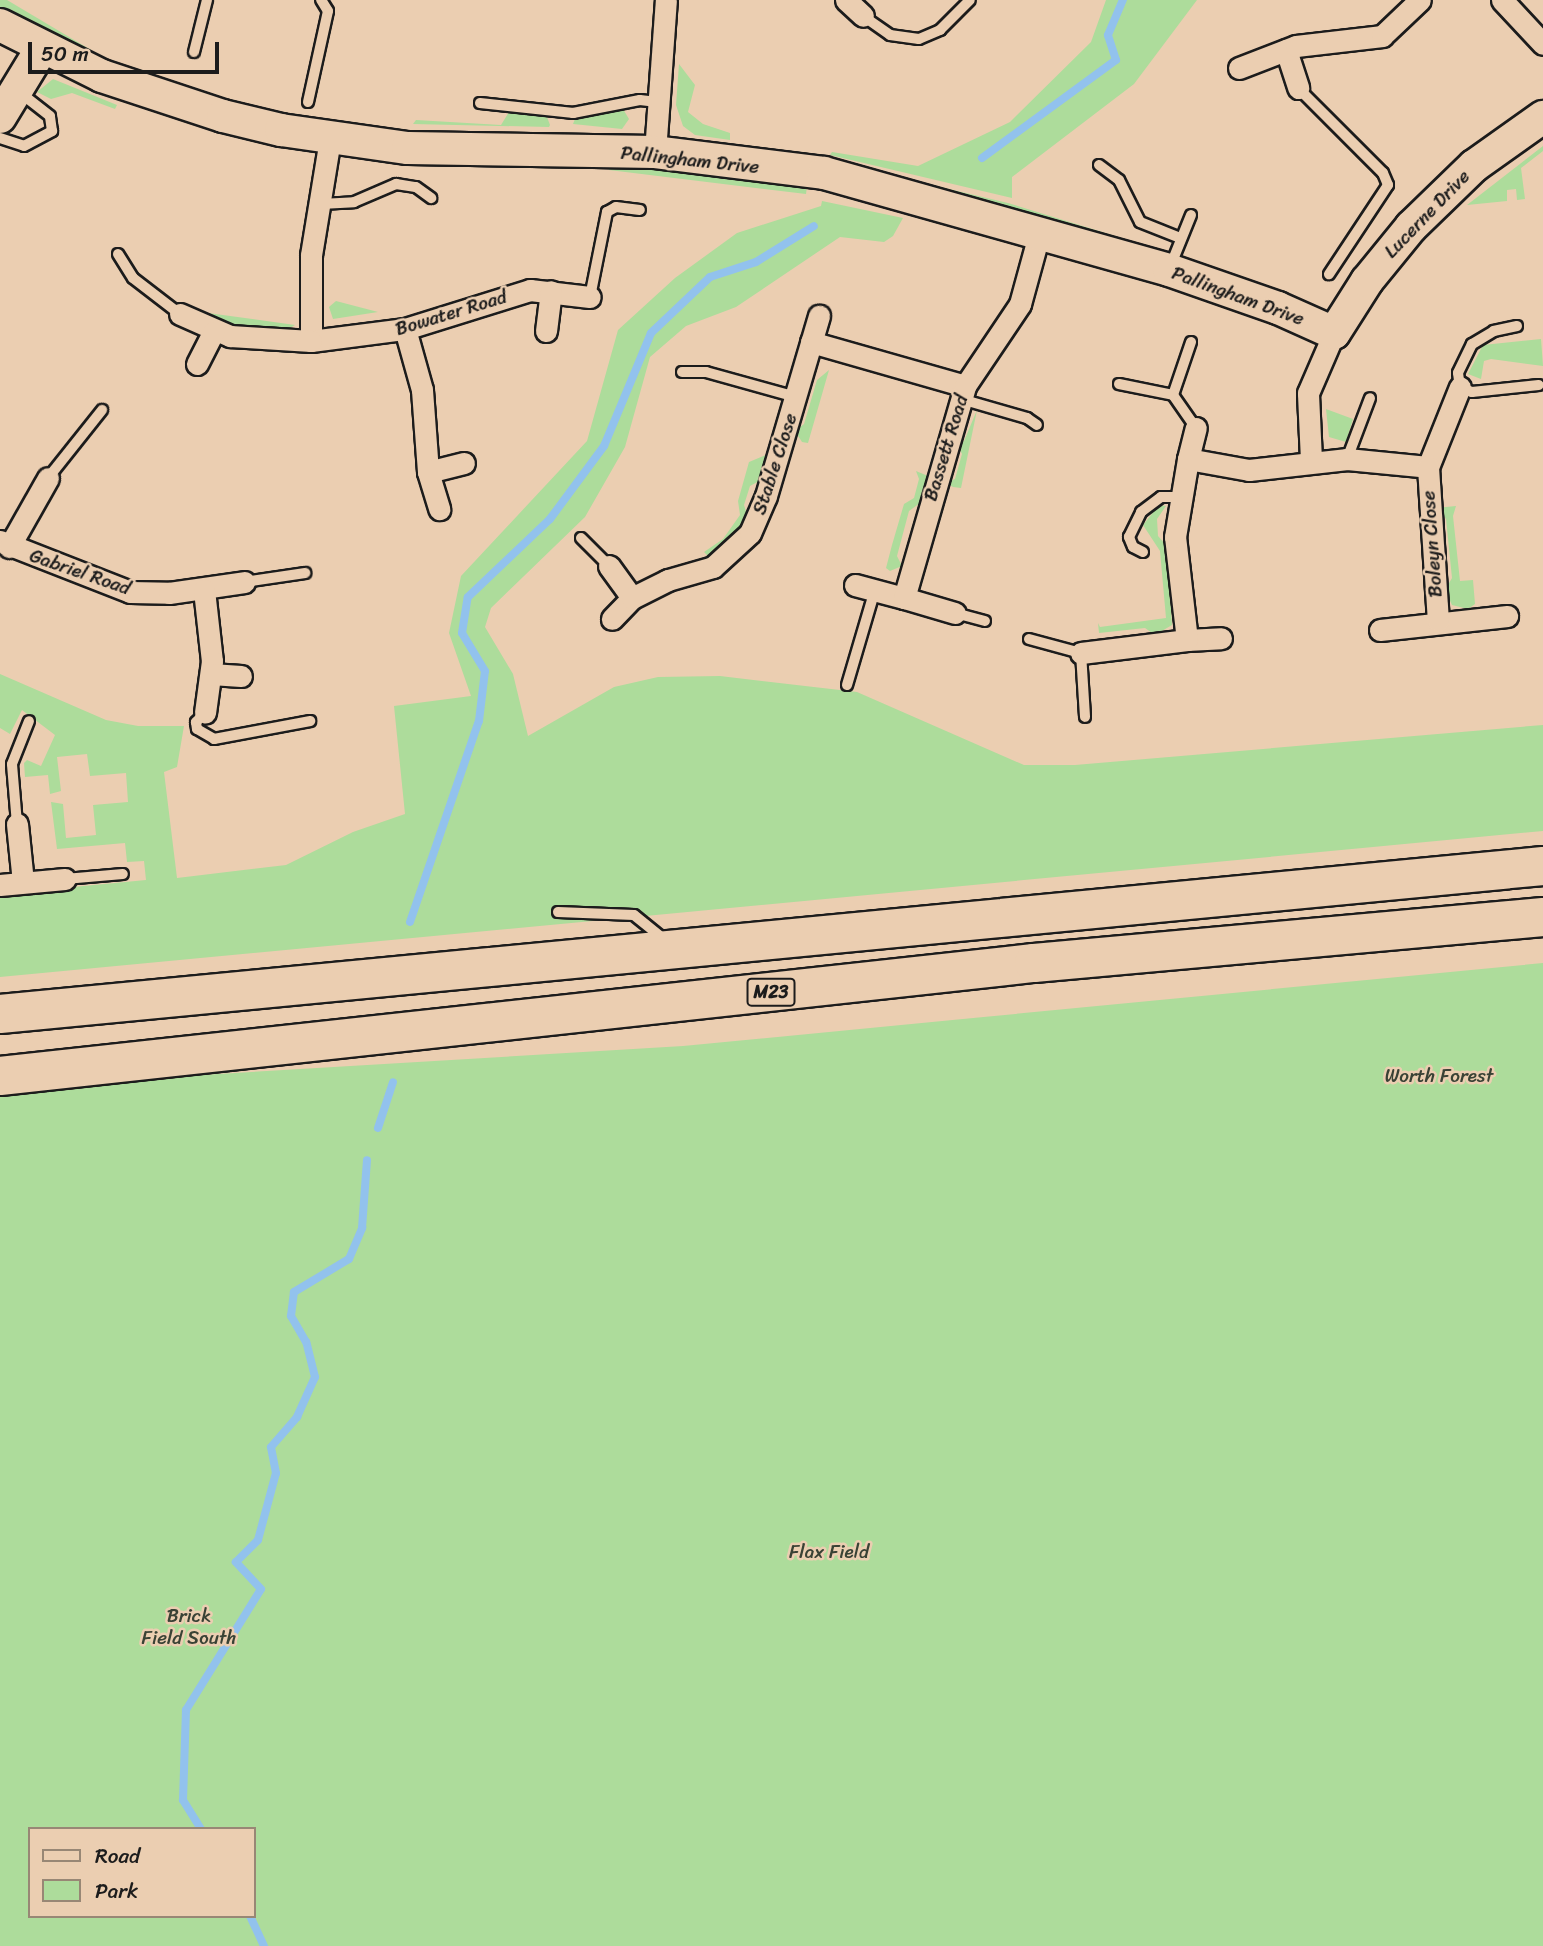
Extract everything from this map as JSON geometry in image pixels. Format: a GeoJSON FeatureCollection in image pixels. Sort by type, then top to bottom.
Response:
{"type":"FeatureCollection","features":[{"type":"Feature","properties":{"kind":"highway"},"geometry":{"type":"LineString","coordinates":[[0,1014],[1543,866]]}},
{"type":"Feature","properties":{"kind":"highway","name":"M23"},"geometry":{"type":"LineString","coordinates":[[0,1076],[1034,963],[1543,917]]}},
{"type":"Feature","properties":{"kind":"street"},"geometry":{"type":"LineString","coordinates":[[655,152],[666,0]]}},
{"type":"Feature","properties":{"kind":"street"},"geometry":{"type":"LineString","coordinates":[[846,0],[863,16]]}},
{"type":"Feature","properties":{"kind":"street"},"geometry":{"type":"LineString","coordinates":[[1238,68],[1286,50],[1382,36],[1419,0]]}},
{"type":"Feature","properties":{"kind":"street"},"geometry":{"type":"LineString","coordinates":[[1502,0],[1543,44]]}},
{"type":"Feature","properties":{"kind":"street","name":"Pallingham Drive"},"geometry":{"type":"LineString","coordinates":[[0,25],[42,48],[165,99],[223,116],[330,139],[408,148],[655,152],[824,173],[1040,231],[1169,270],[1266,303],[1334,333]]}},
{"type":"Feature","properties":{"kind":"street"},"geometry":{"type":"LineString","coordinates":[[8,104],[42,48]]}},
{"type":"Feature","properties":{"kind":"street"},"geometry":{"type":"LineString","coordinates":[[1286,50],[1298,88]]}},
{"type":"Feature","properties":{"kind":"street","name":"Lucerne Drive"},"geometry":{"type":"LineString","coordinates":[[1334,333],[1367,281],[1411,227],[1474,166],[1543,117]]}},
{"type":"Feature","properties":{"kind":"street"},"geometry":{"type":"LineString","coordinates":[[311,341],[311,255],[330,139]]}},
{"type":"Feature","properties":{"kind":"street","name":"Bassett Road"},"geometry":{"type":"LineString","coordinates":[[904,598],[963,393],[1020,304],[1040,231]]}},
{"type":"Feature","properties":{"kind":"street"},"geometry":{"type":"LineString","coordinates":[[546,331],[551,291]]}},
{"type":"Feature","properties":{"kind":"street","name":"Bowater Road"},"geometry":{"type":"LineString","coordinates":[[180,314],[213,332],[311,341],[405,329],[519,292],[551,291],[590,298]]}},
{"type":"Feature","properties":{"kind":"street","name":"Stable Close"},"geometry":{"type":"LineString","coordinates":[[612,619],[632,598],[713,567],[743,542],[761,512],[819,316]]}},
{"type":"Feature","properties":{"kind":"street"},"geometry":{"type":"LineString","coordinates":[[405,329],[422,390],[428,472],[439,509]]}},
{"type":"Feature","properties":{"kind":"street"},"geometry":{"type":"LineString","coordinates":[[197,363],[213,332]]}},
{"type":"Feature","properties":{"kind":"street"},"geometry":{"type":"LineString","coordinates":[[1311,460],[1308,393],[1334,333]]}},
{"type":"Feature","properties":{"kind":"street"},"geometry":{"type":"LineString","coordinates":[[811,342],[963,393]]}},
{"type":"Feature","properties":{"kind":"street","name":"Boleyn Close"},"geometry":{"type":"LineString","coordinates":[[1438,621],[1427,467],[1460,387]]}},
{"type":"Feature","properties":{"kind":"street"},"geometry":{"type":"LineString","coordinates":[[1187,640],[1175,537],[1178,497],[1196,428]]}},
{"type":"Feature","properties":{"kind":"street","name":"Boleyn Close"},"geometry":{"type":"LineString","coordinates":[[1188,458],[1249,470],[1311,460],[1347,459],[1427,467]]}},
{"type":"Feature","properties":{"kind":"street"},"geometry":{"type":"LineString","coordinates":[[428,472],[464,463]]}},
{"type":"Feature","properties":{"kind":"street"},"geometry":{"type":"LineString","coordinates":[[5,544],[48,478]]}},
{"type":"Feature","properties":{"kind":"street","name":"Gabriel Road"},"geometry":{"type":"LineString","coordinates":[[5,544],[113,589],[146,594],[204,590],[244,582]]}},
{"type":"Feature","properties":{"kind":"street"},"geometry":{"type":"LineString","coordinates":[[609,566],[632,598]]}},
{"type":"Feature","properties":{"kind":"street"},"geometry":{"type":"LineString","coordinates":[[865,587],[955,613]]}},
{"type":"Feature","properties":{"kind":"street"},"geometry":{"type":"LineString","coordinates":[[204,590],[211,674],[205,713]]}},
{"type":"Feature","properties":{"kind":"street","name":"Boleyn Close"},"geometry":{"type":"LineString","coordinates":[[1380,630],[1438,621],[1507,616]]}},
{"type":"Feature","properties":{"kind":"street"},"geometry":{"type":"LineString","coordinates":[[1081,653],[1221,638]]}},
{"type":"Feature","properties":{"kind":"street"},"geometry":{"type":"LineString","coordinates":[[211,674],[241,676]]}},
{"type":"Feature","properties":{"kind":"street"},"geometry":{"type":"LineString","coordinates":[[17,824],[23,882]]}},
{"type":"Feature","properties":{"kind":"street"},"geometry":{"type":"LineString","coordinates":[[0,885],[65,879]]}},
{"type":"Feature","properties":{"kind":"lane"},"geometry":{"type":"LineString","coordinates":[[194,52],[207,0]]}},
{"type":"Feature","properties":{"kind":"lane"},"geometry":{"type":"LineString","coordinates":[[308,103],[328,11],[321,0]]}},
{"type":"Feature","properties":{"kind":"lane"},"geometry":{"type":"LineString","coordinates":[[863,16],[890,35],[919,39],[940,30],[970,0]]}},
{"type":"Feature","properties":{"kind":"lane"},"geometry":{"type":"LineString","coordinates":[[1298,88],[1383,173],[1388,185],[1329,274]]}},
{"type":"Feature","properties":{"kind":"lane"},"geometry":{"type":"LineString","coordinates":[[480,103],[573,113],[640,100],[657,102]]}},
{"type":"Feature","properties":{"kind":"lane"},"geometry":{"type":"LineString","coordinates":[[0,138],[24,146],[52,131],[44,109],[8,104]]}},
{"type":"Feature","properties":{"kind":"lane"},"geometry":{"type":"LineString","coordinates":[[1099,166],[1119,180],[1140,222],[1180,238]]}},
{"type":"Feature","properties":{"kind":"lane"},"geometry":{"type":"LineString","coordinates":[[321,204],[354,202],[396,184],[416,187],[431,198]]}},
{"type":"Feature","properties":{"kind":"lane"},"geometry":{"type":"LineString","coordinates":[[590,298],[607,212],[616,207],[640,210]]}},
{"type":"Feature","properties":{"kind":"lane"},"geometry":{"type":"LineString","coordinates":[[1169,270],[1191,215]]}},
{"type":"Feature","properties":{"kind":"lane"},"geometry":{"type":"LineString","coordinates":[[118,254],[133,278],[180,314]]}},
{"type":"Feature","properties":{"kind":"lane"},"geometry":{"type":"LineString","coordinates":[[1517,326],[1494,331],[1472,345],[1458,373],[1460,387],[1472,392],[1539,385]]}},
{"type":"Feature","properties":{"kind":"lane"},"geometry":{"type":"LineString","coordinates":[[1173,395],[1191,342]]}},
{"type":"Feature","properties":{"kind":"lane"},"geometry":{"type":"LineString","coordinates":[[682,372],[706,372],[796,397]]}},
{"type":"Feature","properties":{"kind":"lane"},"geometry":{"type":"LineString","coordinates":[[1119,384],[1173,395],[1196,428]]}},
{"type":"Feature","properties":{"kind":"lane"},"geometry":{"type":"LineString","coordinates":[[963,393],[1027,418],[1037,425]]}},
{"type":"Feature","properties":{"kind":"lane"},"geometry":{"type":"LineString","coordinates":[[1347,459],[1370,398]]}},
{"type":"Feature","properties":{"kind":"lane"},"geometry":{"type":"LineString","coordinates":[[48,478],[102,410]]}},
{"type":"Feature","properties":{"kind":"lane"},"geometry":{"type":"LineString","coordinates":[[1143,552],[1133,547],[1129,537],[1141,512],[1161,497],[1178,497]]}},
{"type":"Feature","properties":{"kind":"lane"},"geometry":{"type":"LineString","coordinates":[[581,538],[609,566]]}},
{"type":"Feature","properties":{"kind":"lane"},"geometry":{"type":"LineString","coordinates":[[244,582],[305,573]]}},
{"type":"Feature","properties":{"kind":"lane"},"geometry":{"type":"LineString","coordinates":[[847,685],[865,587]]}},
{"type":"Feature","properties":{"kind":"lane"},"geometry":{"type":"LineString","coordinates":[[955,613],[985,621]]}},
{"type":"Feature","properties":{"kind":"lane"},"geometry":{"type":"LineString","coordinates":[[1029,639],[1081,653],[1085,717]]}},
{"type":"Feature","properties":{"kind":"lane"},"geometry":{"type":"LineString","coordinates":[[205,713],[196,722],[197,729],[214,739],[310,721]]}},
{"type":"Feature","properties":{"kind":"lane"},"geometry":{"type":"LineString","coordinates":[[17,824],[12,764],[29,721]]}},
{"type":"Feature","properties":{"kind":"lane"},"geometry":{"type":"LineString","coordinates":[[65,879],[123,874]]}},
{"type":"Feature","properties":{"kind":"lane"},"geometry":{"type":"LineString","coordinates":[[558,912],[635,915],[678,951]]}},
{"type":"Feature","properties":{"kind":"green space"},"geometry":{"type":"Polygon","coordinates":[[[0,0],[7,0],[91,50],[86,56],[0,11],[0,0]]]}},
{"type":"Feature","properties":{"kind":"green space"},"geometry":{"type":"Polygon","coordinates":[[[1106,0],[1197,0],[1134,84],[1012,177],[1012,198],[830,155],[832,152],[918,166],[1010,122],[1091,42],[1106,0]]]}},
{"type":"Feature","properties":{"kind":"green space"},"geometry":{"type":"Polygon","coordinates":[[[679,64],[695,85],[688,112],[703,124],[730,133],[730,140],[695,135],[683,126],[676,105],[679,64]]]}},
{"type":"Feature","properties":{"kind":"green space"},"geometry":{"type":"Polygon","coordinates":[[[53,79],[117,105],[115,109],[72,93],[51,99],[37,92],[53,79]]]}},
{"type":"Feature","properties":{"kind":"green space"},"geometry":{"type":"Polygon","coordinates":[[[623,109],[629,119],[622,129],[573,124],[575,119],[623,109]]]}},
{"type":"Feature","properties":{"kind":"green space"},"geometry":{"type":"Polygon","coordinates":[[[509,112],[547,117],[550,125],[549,127],[413,124],[416,120],[501,125],[509,112]]]}},
{"type":"Feature","properties":{"kind":"green space"},"geometry":{"type":"Polygon","coordinates":[[[1543,146],[1543,151],[1521,168],[1525,199],[1517,200],[1516,189],[1507,190],[1507,201],[1467,205],[1543,146]]]}},
{"type":"Feature","properties":{"kind":"green space"},"geometry":{"type":"Polygon","coordinates":[[[835,162],[1008,203],[1164,251],[1161,257],[1007,208],[835,162]]]}},
{"type":"Feature","properties":{"kind":"green space"},"geometry":{"type":"Polygon","coordinates":[[[610,164],[807,186],[806,194],[609,170],[610,164]]]}},
{"type":"Feature","properties":{"kind":"green space"},"geometry":{"type":"Polygon","coordinates":[[[822,201],[903,218],[893,236],[884,242],[840,237],[736,307],[686,326],[650,357],[625,447],[585,517],[491,608],[485,627],[513,674],[528,736],[614,687],[658,677],[720,676],[857,692],[1024,765],[1075,765],[1543,725],[1543,831],[0,977],[0,894],[146,880],[144,861],[127,862],[125,843],[57,849],[51,802],[63,804],[66,838],[96,835],[93,805],[128,802],[126,773],[90,776],[87,754],[57,757],[61,791],[50,794],[48,775],[25,777],[24,763],[27,760],[41,766],[55,735],[22,710],[10,734],[0,728],[0,674],[106,720],[138,726],[184,726],[177,767],[164,772],[177,878],[286,865],[353,832],[405,814],[394,706],[471,696],[449,633],[461,576],[587,441],[618,330],[675,278],[737,233],[821,206],[822,201]]]}},
{"type":"Feature","properties":{"kind":"green space"},"geometry":{"type":"Polygon","coordinates":[[[336,301],[378,312],[333,319],[329,307],[336,301]]]}},
{"type":"Feature","properties":{"kind":"green space"},"geometry":{"type":"Polygon","coordinates":[[[208,313],[295,325],[285,331],[246,328],[198,314],[208,313]]]}},
{"type":"Feature","properties":{"kind":"green space"},"geometry":{"type":"Polygon","coordinates":[[[1541,339],[1543,366],[1491,359],[1484,361],[1481,379],[1468,374],[1483,345],[1541,339]]]}},
{"type":"Feature","properties":{"kind":"green space"},"geometry":{"type":"Polygon","coordinates":[[[829,370],[808,443],[802,442],[795,431],[804,424],[817,380],[829,370]]]}},
{"type":"Feature","properties":{"kind":"green space"},"geometry":{"type":"Polygon","coordinates":[[[1326,409],[1353,419],[1346,442],[1329,437],[1326,409]]]}},
{"type":"Feature","properties":{"kind":"green space"},"geometry":{"type":"Polygon","coordinates":[[[977,410],[961,488],[953,487],[946,483],[955,479],[962,454],[957,444],[964,441],[977,410]]]}},
{"type":"Feature","properties":{"kind":"green space"},"geometry":{"type":"Polygon","coordinates":[[[768,454],[761,480],[750,486],[744,505],[748,518],[710,558],[704,552],[723,539],[740,515],[738,501],[749,462],[768,454]]]}},
{"type":"Feature","properties":{"kind":"green space"},"geometry":{"type":"Polygon","coordinates":[[[916,471],[928,476],[920,503],[909,511],[897,556],[902,566],[890,571],[886,568],[904,504],[914,498],[919,479],[916,471]]]}},
{"type":"Feature","properties":{"kind":"green space"},"geometry":{"type":"Polygon","coordinates":[[[1159,505],[1166,506],[1157,519],[1158,536],[1167,546],[1172,625],[1155,635],[1145,628],[1099,633],[1098,623],[1100,627],[1166,618],[1160,551],[1143,525],[1159,505]]]}},
{"type":"Feature","properties":{"kind":"green space"},"geometry":{"type":"Polygon","coordinates":[[[1456,506],[1453,516],[1460,581],[1473,580],[1475,604],[1468,609],[1452,605],[1445,590],[1452,578],[1446,519],[1436,508],[1456,506]]]}},
{"type":"Feature","properties":{"kind":"green space","name":"Flax Field"},"geometry":{"type":"Polygon","coordinates":[[[1543,963],[1543,1946],[0,1946],[0,1087],[683,1046],[1543,963]]]}},
{"type":"Feature","properties":{"kind":"waterway"},"geometry":{"type":"LineString","coordinates":[[982,158],[1116,60],[1108,35],[1123,0]]}},
{"type":"Feature","properties":{"kind":"waterway"},"geometry":{"type":"LineString","coordinates":[[410,922],[479,721],[485,671],[462,633],[468,597],[550,519],[604,446],[651,333],[710,277],[756,262],[814,226]]}},
{"type":"Feature","properties":{"kind":"waterway"},"geometry":{"type":"LineString","coordinates":[[378,1128],[393,1082]]}},
{"type":"Feature","properties":{"kind":"waterway"},"geometry":{"type":"LineString","coordinates":[[200,1827],[183,1800],[186,1710],[261,1589],[236,1562],[258,1540],[276,1473],[271,1447],[297,1417],[315,1377],[306,1342],[291,1316],[294,1292],[349,1259],[362,1228],[367,1160]]}},
{"type":"Feature","properties":{"kind":"waterway"},"geometry":{"type":"LineString","coordinates":[[251,1918],[264,1946]]}},
{"type":"Feature","properties":{"kind":"park label","name":"Worth Forest"},"geometry":{"type":"Point","coordinates":[1439,1076]}},
{"type":"Feature","properties":{"kind":"park label","name":"Brick Field South"},"geometry":{"type":"Point","coordinates":[189,1627]}}]}
